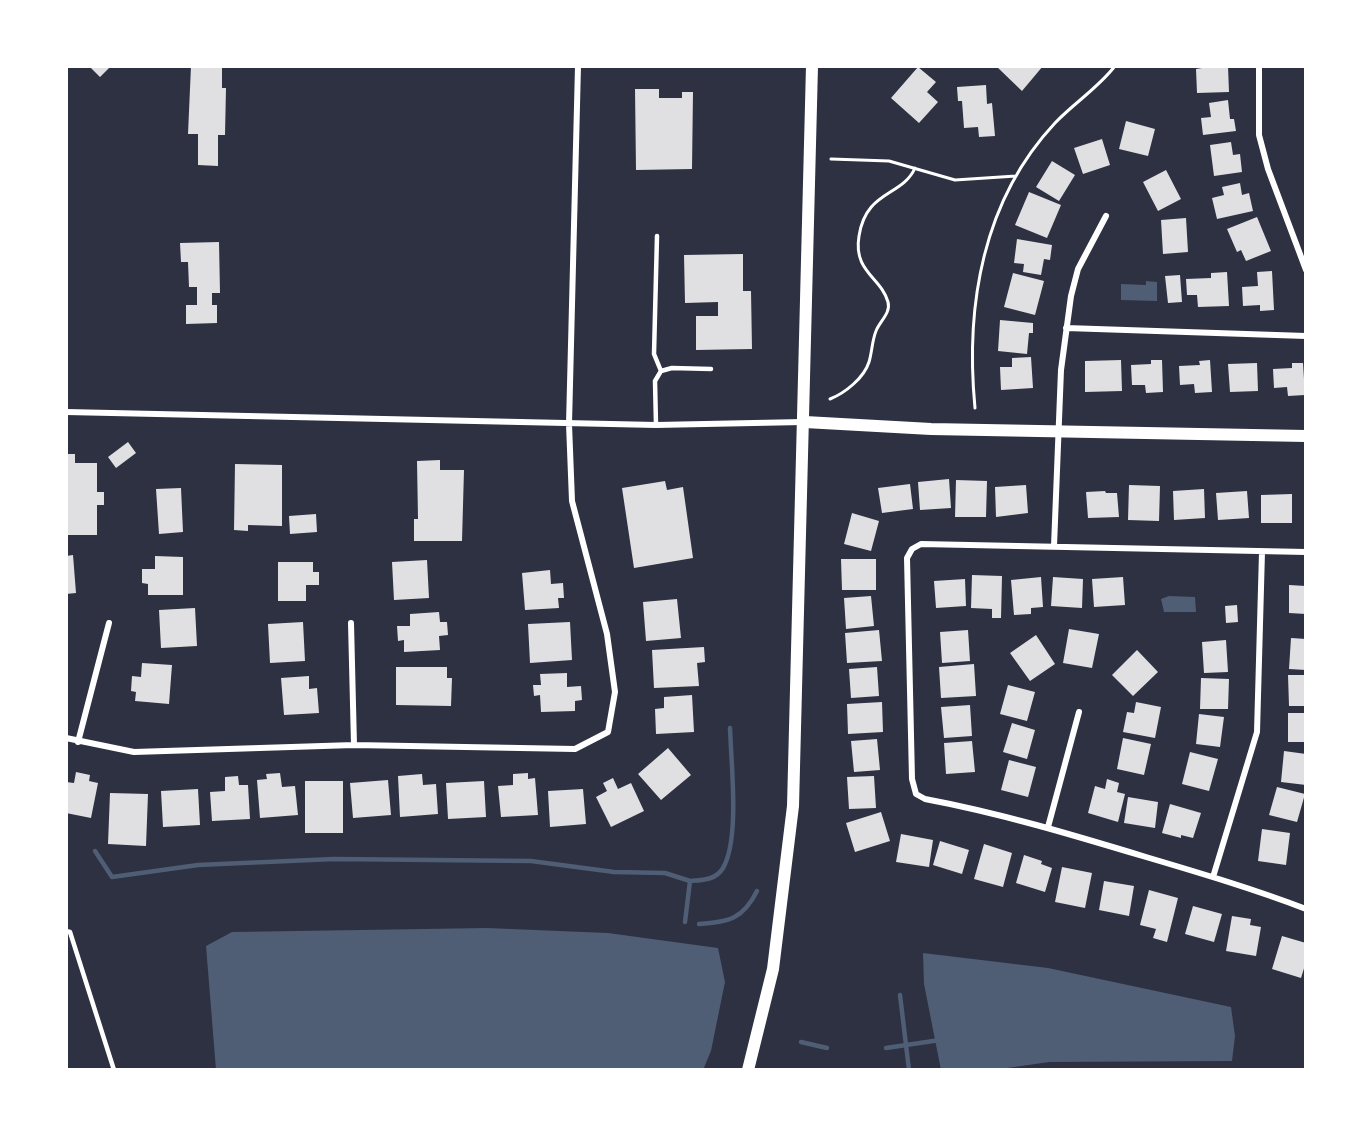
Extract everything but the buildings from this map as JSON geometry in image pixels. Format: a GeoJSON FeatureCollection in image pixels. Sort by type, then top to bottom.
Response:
{"type":"FeatureCollection","features":[{"type":"Feature","properties":{"kind":"main road"},"geometry":{"type":"LineString","coordinates":[[747,1070],[773,969],[792,818],[805,422],[813,66]]}},
{"type":"Feature","properties":{"kind":"main road"},"geometry":{"type":"LineString","coordinates":[[805,422],[931,429],[1306,436]]}},
{"type":"Feature","properties":{"kind":"street"},"geometry":{"type":"LineString","coordinates":[[66,738],[134,752],[354,745],[575,749],[608,732],[615,692],[607,634],[572,501],[569,424],[578,66]]}},
{"type":"Feature","properties":{"kind":"street"},"geometry":{"type":"LineString","coordinates":[[1259,66],[1259,135],[1268,169],[1306,270]]}},
{"type":"Feature","properties":{"kind":"street"},"geometry":{"type":"LineString","coordinates":[[1054,546],[1066,327],[1078,269],[1106,216]]}},
{"type":"Feature","properties":{"kind":"street"},"geometry":{"type":"LineString","coordinates":[[1066,327],[1306,336]]}},
{"type":"Feature","properties":{"kind":"street"},"geometry":{"type":"LineString","coordinates":[[66,412],[569,424],[805,422]]}},
{"type":"Feature","properties":{"kind":"street"},"geometry":{"type":"LineString","coordinates":[[1306,552],[921,544],[912,549],[907,558],[912,779],[916,794],[925,799],[988,811],[1048,827],[1214,877],[1306,909]]}},
{"type":"Feature","properties":{"kind":"street"},"geometry":{"type":"LineString","coordinates":[[1214,877],[1257,732],[1262,552]]}},
{"type":"Feature","properties":{"kind":"street"},"geometry":{"type":"LineString","coordinates":[[78,742],[109,623]]}},
{"type":"Feature","properties":{"kind":"street"},"geometry":{"type":"LineString","coordinates":[[351,623],[354,745]]}},
{"type":"Feature","properties":{"kind":"street"},"geometry":{"type":"LineString","coordinates":[[1048,827],[1079,712]]}},
{"type":"Feature","properties":{"kind":"lane"},"geometry":{"type":"LineString","coordinates":[[657,236],[654,354],[661,371]]}},
{"type":"Feature","properties":{"kind":"lane"},"geometry":{"type":"LineString","coordinates":[[656,425],[655,381],[661,371],[672,368],[711,369]]}},
{"type":"Feature","properties":{"kind":"lane"},"geometry":{"type":"LineString","coordinates":[[66,931],[70,932],[114,1070]]}},
{"type":"Feature","properties":{"kind":"path"},"geometry":{"type":"LineString","coordinates":[[975,408],[972,316],[982,260],[998,207],[1017,175],[1055,123],[1115,66]]}},
{"type":"Feature","properties":{"kind":"path"},"geometry":{"type":"LineString","coordinates":[[831,159],[889,161],[955,180],[1017,175]]}},
{"type":"Feature","properties":{"kind":"path"},"geometry":{"type":"LineString","coordinates":[[830,399],[842,394],[864,372],[877,329],[888,309],[888,301],[867,273],[860,258],[858,238],[864,216],[878,198],[910,178],[915,168]]}},
{"type":"Feature","properties":{"kind":"water"},"geometry":{"type":"Polygon","coordinates":[[[1146,281],[1157,282],[1157,301],[1121,300],[1121,284],[1146,285],[1146,281]]]}},
{"type":"Feature","properties":{"kind":"water"},"geometry":{"type":"Polygon","coordinates":[[[1169,596],[1195,597],[1196,612],[1164,612],[1161,599],[1169,596]]]}},
{"type":"Feature","properties":{"kind":"water"},"geometry":{"type":"Polygon","coordinates":[[[487,928],[608,933],[718,948],[725,982],[711,1051],[703,1070],[216,1070],[206,946],[232,932],[487,928]]]}},
{"type":"Feature","properties":{"kind":"water"},"geometry":{"type":"Polygon","coordinates":[[[923,953],[1048,968],[1231,1007],[1235,1036],[1232,1061],[1049,1062],[994,1070],[941,1070],[924,984],[923,953]]]}},
{"type":"Feature","properties":{"kind":"waterway"},"geometry":{"type":"LineString","coordinates":[[685,922],[690,881],[709,879],[717,875],[723,868],[728,855],[733,820],[730,728]]}},
{"type":"Feature","properties":{"kind":"waterway"},"geometry":{"type":"LineString","coordinates":[[95,851],[112,877],[198,865],[334,859],[531,861],[614,872],[665,873],[690,881]]}},
{"type":"Feature","properties":{"kind":"waterway"},"geometry":{"type":"LineString","coordinates":[[699,924],[719,922],[734,917],[746,908],[757,891]]}},
{"type":"Feature","properties":{"kind":"waterway"},"geometry":{"type":"LineString","coordinates":[[900,995],[909,1070]]}},
{"type":"Feature","properties":{"kind":"waterway"},"geometry":{"type":"LineString","coordinates":[[886,1048],[940,1040]]}},
{"type":"Feature","properties":{"kind":"waterway"},"geometry":{"type":"LineString","coordinates":[[801,1042],[827,1048]]}}]}
